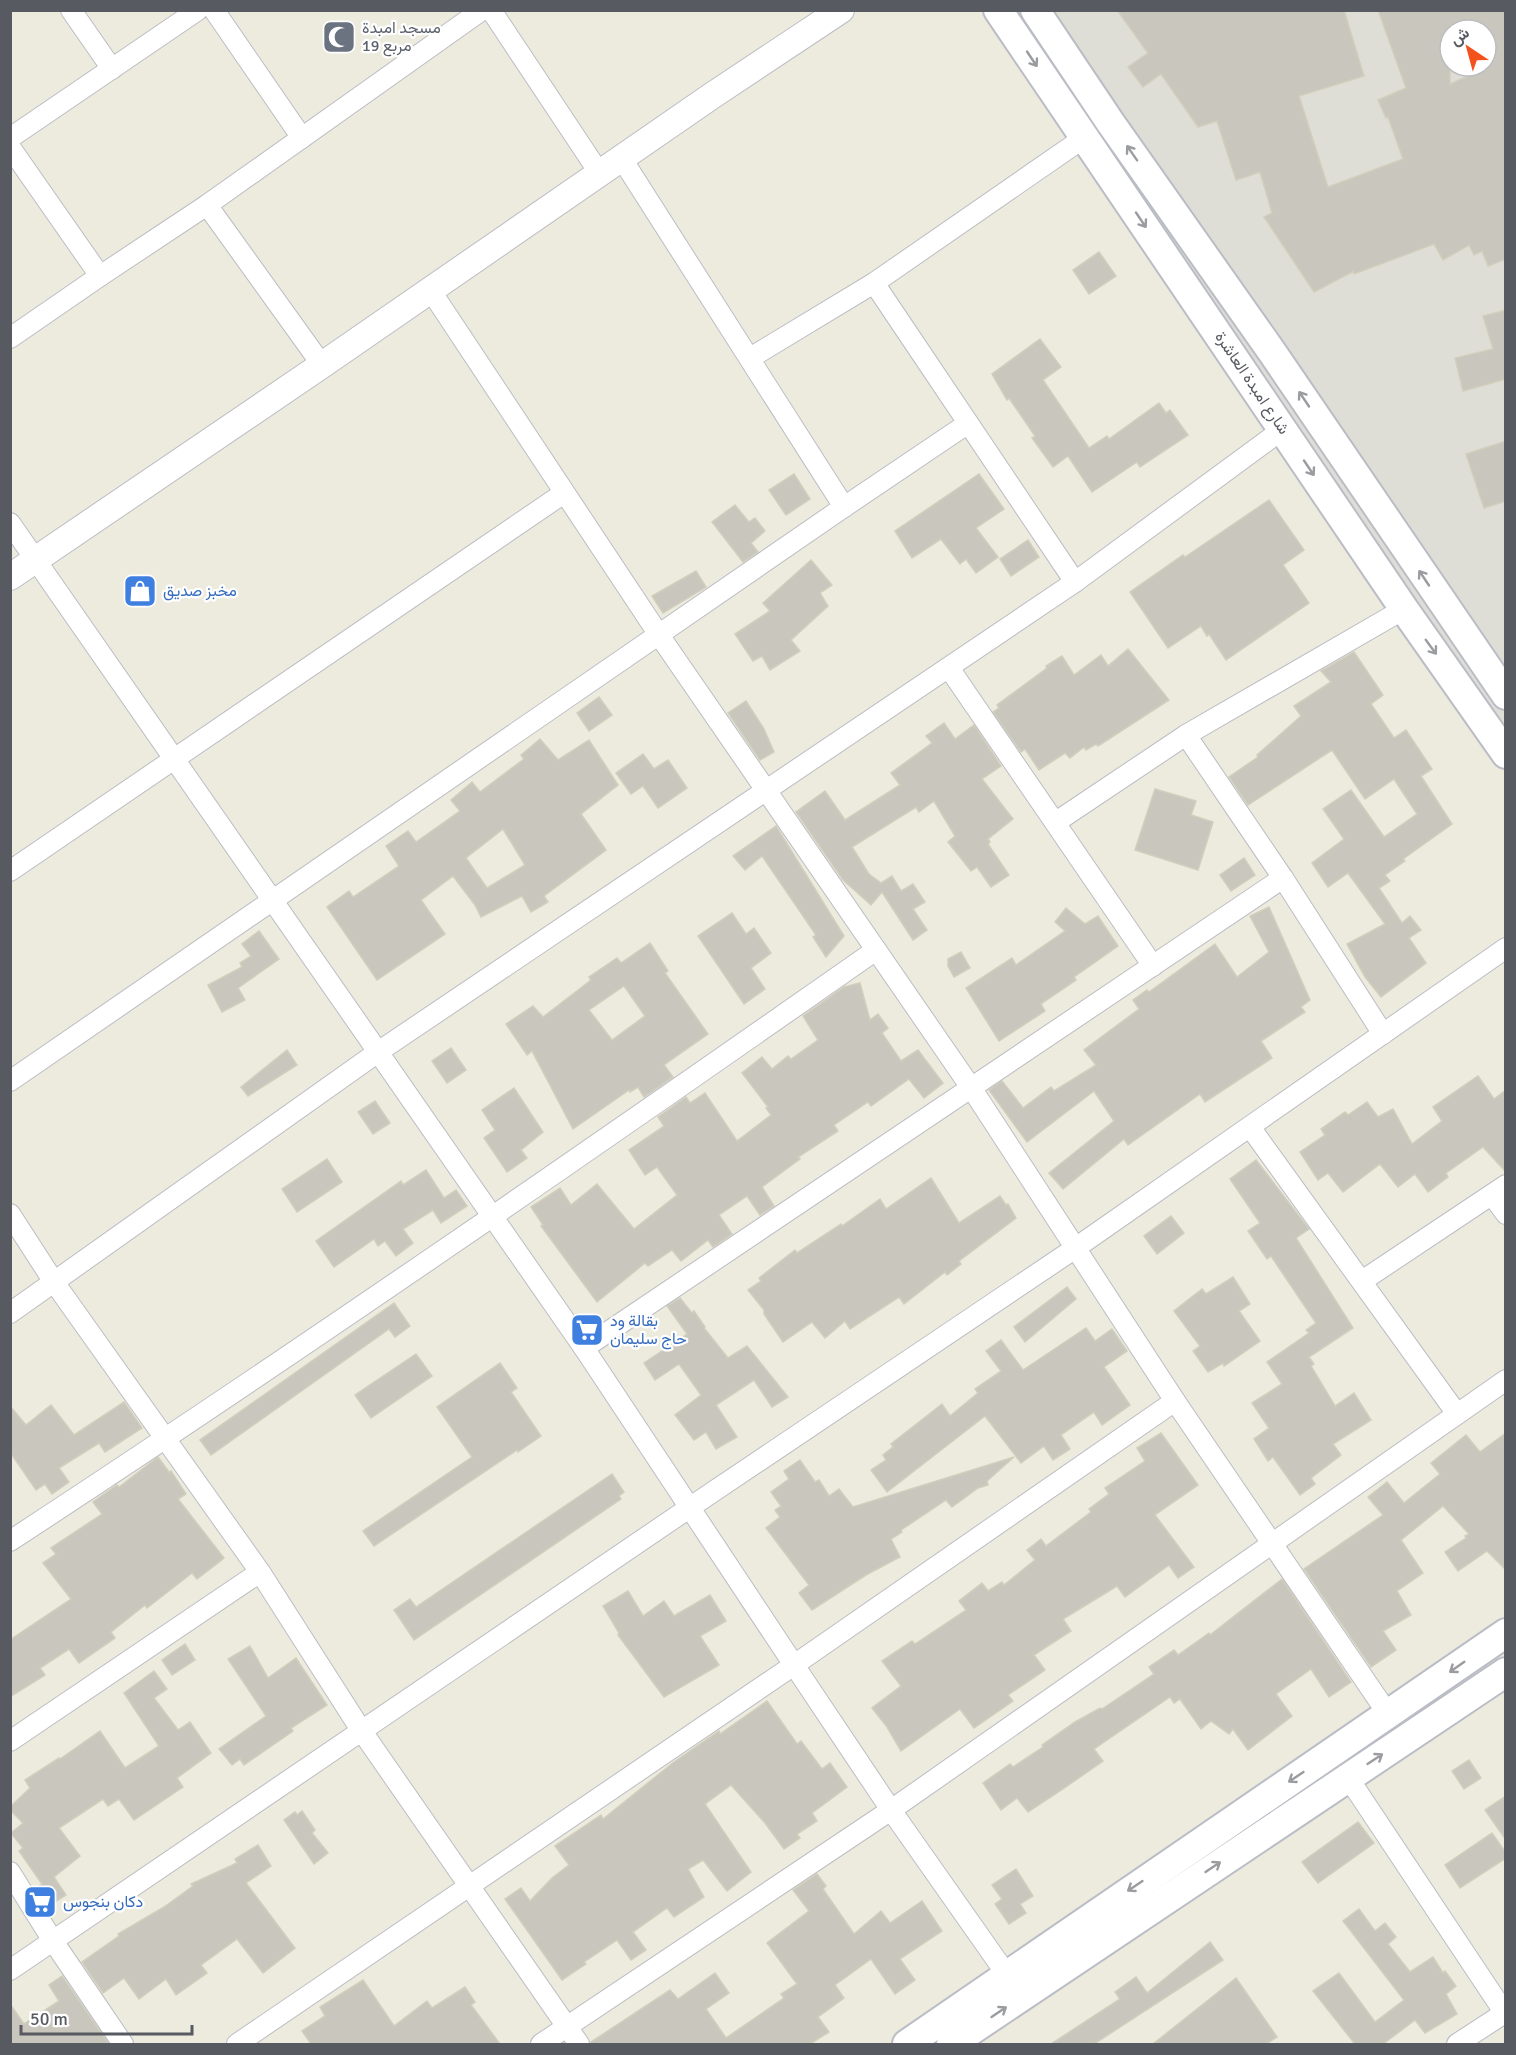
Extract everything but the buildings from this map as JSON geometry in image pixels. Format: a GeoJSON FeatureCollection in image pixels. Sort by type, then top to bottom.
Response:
{"type":"FeatureCollection","features":[{"type":"Feature","properties":{"kind":"main road","name":"شارع امبدة العاشرة"},"geometry":{"type":"LineString","coordinates":[[998,10],[1404,609],[1506,754]]}},
{"type":"Feature","properties":{"kind":"main road","name":"شارع امبدة العاشرة"},"geometry":{"type":"LineString","coordinates":[[1035,10],[1506,695]]}},
{"type":"Feature","properties":{"kind":"main road"},"geometry":{"type":"LineString","coordinates":[[961,2034],[1007,1975],[1506,1633]]}},
{"type":"Feature","properties":{"kind":"main road"},"geometry":{"type":"LineString","coordinates":[[907,2044],[961,2034],[1506,1672]]}},
{"type":"Feature","properties":{"kind":"main road"},"geometry":{"type":"LineString","coordinates":[[1239,1815],[1255,1839]]}},
{"type":"Feature","properties":{"kind":"street"},"geometry":{"type":"LineString","coordinates":[[71,10],[112,69]]}},
{"type":"Feature","properties":{"kind":"street"},"geometry":{"type":"LineString","coordinates":[[10,138],[198,10]]}},
{"type":"Feature","properties":{"kind":"street"},"geometry":{"type":"LineString","coordinates":[[214,10],[302,138]]}},
{"type":"Feature","properties":{"kind":"street"},"geometry":{"type":"LineString","coordinates":[[10,338],[207,205],[482,10]]}},
{"type":"Feature","properties":{"kind":"street"},"geometry":{"type":"LineString","coordinates":[[491,10],[600,174]]}},
{"type":"Feature","properties":{"kind":"street"},"geometry":{"type":"LineString","coordinates":[[10,577],[841,10]]}},
{"type":"Feature","properties":{"kind":"street"},"geometry":{"type":"LineString","coordinates":[[750,358],[874,283],[1085,137]]}},
{"type":"Feature","properties":{"kind":"street"},"geometry":{"type":"LineString","coordinates":[[10,147],[100,276]]}},
{"type":"Feature","properties":{"kind":"street"},"geometry":{"type":"LineString","coordinates":[[622,159],[844,507]]}},
{"type":"Feature","properties":{"kind":"street"},"geometry":{"type":"LineString","coordinates":[[207,205],[322,365]]}},
{"type":"Feature","properties":{"kind":"street"},"geometry":{"type":"LineString","coordinates":[[874,283],[1075,582]]}},
{"type":"Feature","properties":{"kind":"street"},"geometry":{"type":"LineString","coordinates":[[431,291],[659,635],[972,1089],[1175,1401],[1388,1714]]}},
{"type":"Feature","properties":{"kind":"street"},"geometry":{"type":"LineString","coordinates":[[10,1080],[967,424]]}},
{"type":"Feature","properties":{"kind":"street"},"geometry":{"type":"LineString","coordinates":[[10,1313],[378,1052],[1075,582],[1283,429]]}},
{"type":"Feature","properties":{"kind":"street"},"geometry":{"type":"LineString","coordinates":[[10,871],[564,493]]}},
{"type":"Feature","properties":{"kind":"street"},"geometry":{"type":"LineString","coordinates":[[10,523],[584,1348],[891,1810],[1007,1975]]}},
{"type":"Feature","properties":{"kind":"street"},"geometry":{"type":"LineString","coordinates":[[1056,822],[1186,735],[1404,609]]}},
{"type":"Feature","properties":{"kind":"street"},"geometry":{"type":"LineString","coordinates":[[950,668],[1153,966]]}},
{"type":"Feature","properties":{"kind":"street"},"geometry":{"type":"LineString","coordinates":[[1186,735],[1283,878],[1383,1034]]}},
{"type":"Feature","properties":{"kind":"street"},"geometry":{"type":"LineString","coordinates":[[584,1348],[1283,878]]}},
{"type":"Feature","properties":{"kind":"street"},"geometry":{"type":"LineString","coordinates":[[10,1970],[1074,1249],[1506,948]]}},
{"type":"Feature","properties":{"kind":"street"},"geometry":{"type":"LineString","coordinates":[[10,1541],[167,1438],[493,1217],[876,950]]}},
{"type":"Feature","properties":{"kind":"street"},"geometry":{"type":"LineString","coordinates":[[1250,1127],[1457,1414]]}},
{"type":"Feature","properties":{"kind":"street"},"geometry":{"type":"LineString","coordinates":[[1362,1281],[1499,1190],[1506,1214]]}},
{"type":"Feature","properties":{"kind":"street"},"geometry":{"type":"LineString","coordinates":[[10,1214],[54,1282],[260,1572],[361,1730],[579,2044]]}},
{"type":"Feature","properties":{"kind":"street"},"geometry":{"type":"LineString","coordinates":[[541,2044],[891,1810],[1506,1380]]}},
{"type":"Feature","properties":{"kind":"street"},"geometry":{"type":"LineString","coordinates":[[237,2044],[794,1665],[1175,1401]]}},
{"type":"Feature","properties":{"kind":"street"},"geometry":{"type":"LineString","coordinates":[[10,1741],[260,1572]]}},
{"type":"Feature","properties":{"kind":"street"},"geometry":{"type":"LineString","coordinates":[[1347,1776],[1505,2013],[1457,2044]]}},
{"type":"Feature","properties":{"kind":"street"},"geometry":{"type":"LineString","coordinates":[[10,1872],[53,1941],[123,2044]]}},
{"type":"Feature","properties":{"kind":"shaded area"},"geometry":{"type":"Polygon","coordinates":[[[992,11],[1505,11],[1505,764],[992,11]]]}},
{"type":"Feature","properties":{"kind":"place","name":"مسجد امبدة مربع 19"},"geometry":{"type":"Point","coordinates":[339,37]}},
{"type":"Feature","properties":{"kind":"place","name":"مخبز صديق"},"geometry":{"type":"Point","coordinates":[140,591]}},
{"type":"Feature","properties":{"kind":"place","name":"بقالة ود حاج سليمان"},"geometry":{"type":"Point","coordinates":[587,1330]}},
{"type":"Feature","properties":{"kind":"place","name":"دكان بنجوس"},"geometry":{"type":"Point","coordinates":[40,1902]}}]}
